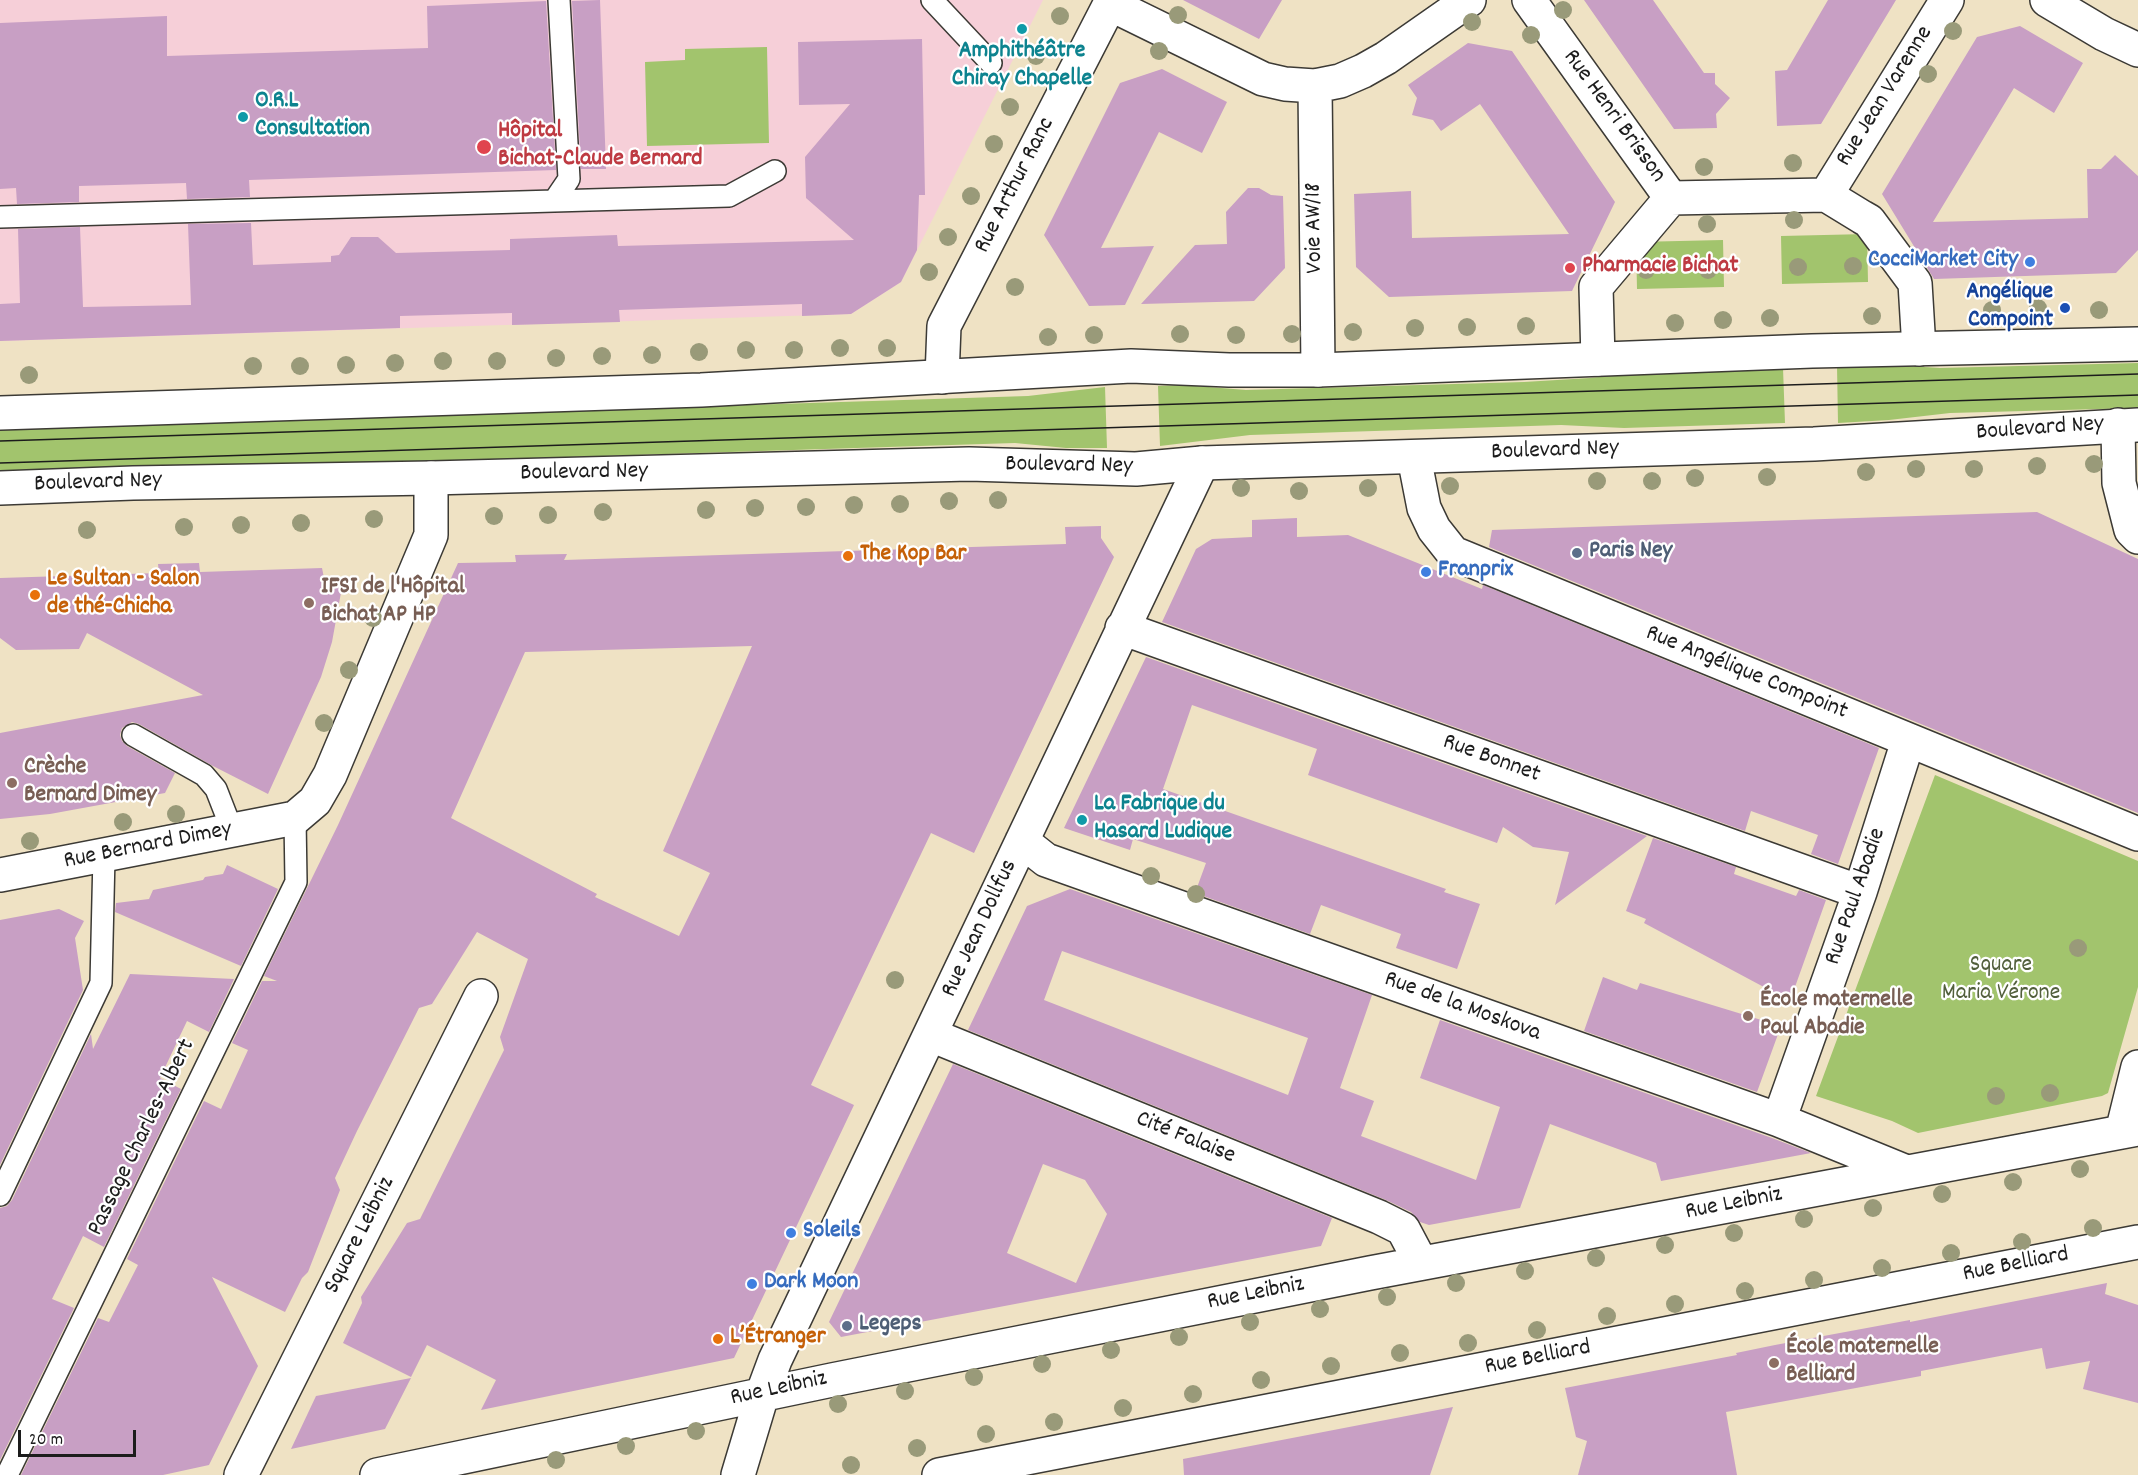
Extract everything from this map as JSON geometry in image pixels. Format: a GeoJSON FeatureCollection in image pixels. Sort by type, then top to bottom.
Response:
{"type":"FeatureCollection","features":[{"type":"Feature","properties":{"kind":"street"},"geometry":{"type":"LineString","coordinates":[[1111,2],[1263,79],[1285,84],[1315,86],[1340,81],[1363,71],[1386,58],[1469,0]]}},
{"type":"Feature","properties":{"kind":"street","name":"Rue Henri Brisson"},"geometry":{"type":"LineString","coordinates":[[1529,0],[1671,198],[1596,287],[1598,358]]}},
{"type":"Feature","properties":{"kind":"street","name":"Rue Jean Varenne"},"geometry":{"type":"LineString","coordinates":[[1826,195],[1947,0]]}},
{"type":"Feature","properties":{"kind":"street"},"geometry":{"type":"LineString","coordinates":[[2048,0],[2104,34],[2138,50]]}},
{"type":"Feature","properties":{"kind":"street","name":"Rue Arthur Ranc"},"geometry":{"type":"LineString","coordinates":[[942,377],[944,326],[1111,2]]}},
{"type":"Feature","properties":{"kind":"street","name":"Voie AW/18"},"geometry":{"type":"LineString","coordinates":[[1315,86],[1318,370]]}},
{"type":"Feature","properties":{"kind":"street","name":"Rue Jean Varenne"},"geometry":{"type":"LineString","coordinates":[[1671,198],[1826,195],[1869,221],[1915,283],[1919,349]]}},
{"type":"Feature","properties":{"kind":"street"},"geometry":{"type":"LineString","coordinates":[[0,413],[701,390],[1131,366],[1230,370],[1318,370],[1598,358],[2138,344]]}},
{"type":"Feature","properties":{"kind":"street"},"geometry":{"type":"LineString","coordinates":[[2128,425],[2119,483],[2132,530],[2138,537]]}},
{"type":"Feature","properties":{"kind":"street","name":"Boulevard Ney"},"geometry":{"type":"LineString","coordinates":[[0,488],[969,464],[1136,469],[1202,463],[1814,444],[2128,425]]}},
{"type":"Feature","properties":{"kind":"street","name":"Rue Angélique Compoint"},"geometry":{"type":"LineString","coordinates":[[1414,457],[1424,508],[1434,529],[1454,552],[2138,834]]}},
{"type":"Feature","properties":{"kind":"street","name":"Rue Jean Dollfus"},"geometry":{"type":"LineString","coordinates":[[738,1475],[762,1395],[780,1349],[1202,463]]}},
{"type":"Feature","properties":{"kind":"street"},"geometry":{"type":"LineString","coordinates":[[295,818],[315,801],[330,775],[431,535],[431,478]]}},
{"type":"Feature","properties":{"kind":"street","name":"Rue Bonnet"},"geometry":{"type":"LineString","coordinates":[[1122,628],[1860,892]]}},
{"type":"Feature","properties":{"kind":"street","name":"Rue Paul Abadie"},"geometry":{"type":"LineString","coordinates":[[1779,1120],[1860,892],[1908,741]]}},
{"type":"Feature","properties":{"kind":"street","name":"Rue Bernard Dimey"},"geometry":{"type":"LineString","coordinates":[[0,875],[295,818]]}},
{"type":"Feature","properties":{"kind":"street","name":"Rue de la Moskova"},"geometry":{"type":"LineString","coordinates":[[1022,841],[1046,860],[1779,1120],[1904,1171]]}},
{"type":"Feature","properties":{"kind":"street","name":"Square Leibniz"},"geometry":{"type":"LineString","coordinates":[[241,1475],[482,996]]}},
{"type":"Feature","properties":{"kind":"street","name":"Cité Falaise"},"geometry":{"type":"LineString","coordinates":[[931,1035],[1379,1217],[1403,1229],[1421,1263]]}},
{"type":"Feature","properties":{"kind":"street"},"geometry":{"type":"LineString","coordinates":[[2130,1130],[2138,1067]]}},
{"type":"Feature","properties":{"kind":"street","name":"Rue Leibniz"},"geometry":{"type":"LineString","coordinates":[[377,1475],[1421,1263],[2130,1130]]}},
{"type":"Feature","properties":{"kind":"street","name":"Rue Belliard"},"geometry":{"type":"LineString","coordinates":[[939,1475],[2138,1242]]}},
{"type":"Feature","properties":{"kind":"lane"},"geometry":{"type":"LineString","coordinates":[[555,201],[569,179],[559,0]]}},
{"type":"Feature","properties":{"kind":"lane"},"geometry":{"type":"LineString","coordinates":[[932,0],[991,63]]}},
{"type":"Feature","properties":{"kind":"lane"},"geometry":{"type":"LineString","coordinates":[[0,217],[729,196],[775,171]]}},
{"type":"Feature","properties":{"kind":"lane"},"geometry":{"type":"LineString","coordinates":[[133,735],[204,775],[216,789],[232,830]]}},
{"type":"Feature","properties":{"kind":"lane","name":"Passage Charles-Albert"},"geometry":{"type":"LineString","coordinates":[[7,1475],[296,882],[295,818]]}},
{"type":"Feature","properties":{"kind":"lane"},"geometry":{"type":"LineString","coordinates":[[0,1195],[101,983],[104,856]]}},
{"type":"Feature","properties":{"kind":"shaded area","name":"Hôpital Bichat-Claude Bernard"},"geometry":{"type":"Polygon","coordinates":[[[0,0],[1043,0],[901,282],[851,314],[0,341],[0,0]]]}},
{"type":"Feature","properties":{"kind":"green space"},"geometry":{"type":"Polygon","coordinates":[[[767,47],[769,143],[647,146],[645,62],[685,60],[685,49],[767,47]]]}},
{"type":"Feature","properties":{"kind":"green space"},"geometry":{"type":"Polygon","coordinates":[[[1867,234],[1868,282],[1782,284],[1781,236],[1867,234]]]}},
{"type":"Feature","properties":{"kind":"green space"},"geometry":{"type":"Polygon","coordinates":[[[1723,240],[1724,287],[1637,289],[1636,242],[1723,240]]]}},
{"type":"Feature","properties":{"kind":"green space"},"geometry":{"type":"Polygon","coordinates":[[[2138,363],[2138,408],[1950,413],[1838,423],[1837,366],[1893,365],[1940,368],[2138,363]]]}},
{"type":"Feature","properties":{"kind":"green space"},"geometry":{"type":"Polygon","coordinates":[[[1783,368],[1785,423],[1624,428],[1561,425],[1250,435],[1160,446],[1158,386],[1183,385],[1246,390],[1524,382],[1633,373],[1783,368]]]}},
{"type":"Feature","properties":{"kind":"green space"},"geometry":{"type":"Polygon","coordinates":[[[1105,387],[1107,448],[1066,448],[1015,443],[0,475],[0,429],[1028,396],[1105,387]]]}},
{"type":"Feature","properties":{"kind":"green space","name":"Square Maria Vérone"},"geometry":{"type":"Polygon","coordinates":[[[1935,775],[2138,861],[2138,987],[2108,1093],[1918,1133],[1892,1121],[1816,1096],[1935,775]]]}},
{"type":"Feature","properties":{"kind":"building"},"geometry":{"type":"Polygon","coordinates":[[[600,0],[606,169],[581,169],[572,1],[600,0]]]}},
{"type":"Feature","properties":{"kind":"building"},"geometry":{"type":"Polygon","coordinates":[[[1183,0],[1282,0],[1259,39],[1183,0]]]}},
{"type":"Feature","properties":{"kind":"building"},"geometry":{"type":"Polygon","coordinates":[[[1584,0],[1653,0],[1704,73],[1715,73],[1715,84],[1730,98],[1716,114],[1717,128],[1674,129],[1584,0]]]}},
{"type":"Feature","properties":{"kind":"building"},"geometry":{"type":"Polygon","coordinates":[[[1828,0],[1896,0],[1821,124],[1777,126],[1775,71],[1787,70],[1828,0]]]}},
{"type":"Feature","properties":{"kind":"building"},"geometry":{"type":"Polygon","coordinates":[[[546,1],[556,170],[249,180],[250,197],[187,199],[186,183],[79,186],[79,202],[17,204],[16,188],[0,189],[0,23],[167,16],[167,56],[428,48],[427,6],[546,1]]]}},
{"type":"Feature","properties":{"kind":"building"},"geometry":{"type":"Polygon","coordinates":[[[2020,26],[2083,63],[2054,113],[2014,88],[1933,222],[2088,218],[2087,169],[2101,169],[2115,155],[2138,176],[2138,250],[2116,273],[1934,279],[1882,194],[1977,37],[2020,26]]]}},
{"type":"Feature","properties":{"kind":"building"},"geometry":{"type":"Polygon","coordinates":[[[922,39],[925,195],[919,195],[917,250],[901,282],[851,314],[802,316],[802,304],[619,310],[620,322],[512,325],[512,313],[400,316],[400,328],[0,341],[0,304],[20,303],[18,229],[80,227],[83,307],[191,305],[188,224],[251,223],[253,265],[331,262],[331,256],[339,255],[351,237],[378,237],[396,253],[510,250],[510,239],[617,235],[618,246],[854,240],[806,198],[805,157],[850,104],[799,105],[798,42],[922,39]]]}},
{"type":"Feature","properties":{"kind":"building"},"geometry":{"type":"Polygon","coordinates":[[[1468,43],[1512,51],[1615,202],[1572,291],[1389,297],[1356,267],[1354,194],[1411,191],[1412,238],[1569,234],[1480,104],[1441,131],[1433,120],[1412,115],[1417,98],[1408,85],[1468,43]]]}},
{"type":"Feature","properties":{"kind":"building"},"geometry":{"type":"Polygon","coordinates":[[[1162,69],[1227,102],[1202,153],[1159,132],[1101,248],[1154,246],[1125,305],[1089,306],[1044,235],[1120,83],[1162,69]]]}},
{"type":"Feature","properties":{"kind":"building"},"geometry":{"type":"Polygon","coordinates":[[[1248,188],[1259,188],[1271,195],[1283,196],[1285,268],[1254,301],[1141,304],[1195,245],[1227,244],[1226,212],[1248,188]]]}},
{"type":"Feature","properties":{"kind":"building"},"geometry":{"type":"Polygon","coordinates":[[[2037,512],[2138,559],[2138,813],[1489,547],[1492,530],[2037,512]]]}},
{"type":"Feature","properties":{"kind":"building"},"geometry":{"type":"Polygon","coordinates":[[[1297,518],[1297,537],[1348,535],[1482,589],[1483,585],[1879,748],[1838,864],[1811,854],[1818,835],[1751,811],[1745,831],[1162,622],[1196,549],[1212,539],[1252,537],[1252,520],[1297,518]]]}},
{"type":"Feature","properties":{"kind":"building"},"geometry":{"type":"Polygon","coordinates":[[[1101,526],[1101,538],[1114,557],[974,853],[931,833],[811,1085],[854,1105],[734,1358],[481,1410],[496,1380],[427,1345],[411,1377],[343,1343],[362,1303],[361,1297],[407,1223],[420,1219],[504,1050],[500,1037],[528,959],[477,932],[432,1004],[419,1008],[335,1178],[340,1190],[308,1272],[302,1278],[285,1312],[212,1277],[258,1366],[209,1465],[163,1475],[21,1475],[98,1318],[109,1322],[138,1265],[127,1259],[204,1101],[221,1109],[248,1050],[232,1043],[262,981],[277,981],[264,976],[338,825],[458,563],[516,562],[515,555],[567,554],[564,560],[1066,544],[1065,527],[1101,526]],[[752,646],[525,652],[451,818],[597,894],[595,897],[679,936],[710,873],[663,851],[752,646]]]}},
{"type":"Feature","properties":{"kind":"building"},"geometry":{"type":"Polygon","coordinates":[[[199,563],[200,572],[322,568],[326,588],[342,587],[332,642],[321,677],[268,794],[132,722],[122,728],[120,735],[122,741],[175,773],[165,793],[50,814],[0,819],[0,733],[203,695],[87,633],[79,649],[16,650],[0,638],[0,578],[159,573],[158,564],[199,563]]]}},
{"type":"Feature","properties":{"kind":"building"},"geometry":{"type":"Polygon","coordinates":[[[1146,657],[1647,836],[1555,905],[1569,852],[1533,847],[1503,827],[1497,843],[1308,775],[1317,749],[1192,705],[1163,789],[1446,889],[1444,892],[1480,904],[1457,969],[1396,948],[1401,934],[1321,905],[1310,934],[1195,893],[1206,863],[1133,839],[1130,850],[1064,828],[1146,657]]]}},
{"type":"Feature","properties":{"kind":"building"},"geometry":{"type":"Polygon","coordinates":[[[1653,838],[1736,867],[1734,874],[1796,896],[1799,890],[1826,900],[1790,1001],[1644,923],[1646,919],[1626,911],[1653,838]]]}},
{"type":"Feature","properties":{"kind":"building"},"geometry":{"type":"Polygon","coordinates":[[[227,865],[278,889],[241,966],[115,912],[116,903],[149,899],[153,890],[223,874],[227,865]]]}},
{"type":"Feature","properties":{"kind":"building"},"geometry":{"type":"Polygon","coordinates":[[[1070,889],[1372,995],[1340,1088],[1374,1101],[1361,1136],[1476,1180],[1500,1107],[1420,1078],[1440,1020],[1811,1153],[1661,1181],[1656,1163],[1550,1124],[1520,1208],[1429,1225],[1420,1222],[1411,1212],[1386,1200],[968,1030],[1027,906],[1070,889]],[[1062,951],[1044,1000],[1288,1095],[1308,1038],[1062,951]]]}},
{"type":"Feature","properties":{"kind":"building"},"geometry":{"type":"Polygon","coordinates":[[[59,909],[84,921],[75,938],[83,990],[0,1165],[0,920],[59,909]]]}},
{"type":"Feature","properties":{"kind":"building"},"geometry":{"type":"Polygon","coordinates":[[[130,974],[234,979],[209,1032],[187,1021],[160,1078],[181,1089],[104,1247],[83,1236],[52,1299],[74,1308],[0,1460],[0,1208],[7,1206],[12,1200],[91,1034],[93,1049],[130,974]]]}},
{"type":"Feature","properties":{"kind":"building"},"geometry":{"type":"Polygon","coordinates":[[[1603,977],[1637,990],[1640,983],[1781,1026],[1757,1092],[1584,1031],[1603,977]]]}},
{"type":"Feature","properties":{"kind":"building"},"geometry":{"type":"Polygon","coordinates":[[[953,1064],[1332,1218],[1321,1246],[841,1337],[829,1322],[953,1064]],[[1043,1164],[1007,1253],[1076,1283],[1107,1214],[1085,1180],[1043,1164]]]}},
{"type":"Feature","properties":{"kind":"building"},"geometry":{"type":"Polygon","coordinates":[[[2107,1283],[2105,1294],[2138,1305],[2138,1403],[2083,1389],[2090,1361],[2046,1369],[2042,1348],[1921,1371],[1921,1376],[1726,1412],[1737,1475],[1578,1475],[1587,1441],[1576,1437],[1565,1388],[1737,1355],[1736,1353],[1775,1345],[1910,1320],[1910,1322],[2107,1283]]]}},
{"type":"Feature","properties":{"kind":"building"},"geometry":{"type":"Polygon","coordinates":[[[411,1378],[385,1429],[291,1449],[316,1396],[411,1378]]]}},
{"type":"Feature","properties":{"kind":"building"},"geometry":{"type":"Polygon","coordinates":[[[1453,1407],[1430,1475],[1184,1475],[1183,1459],[1453,1407]]]}},
{"type":"Feature","properties":{"kind":"tram line"},"geometry":{"type":"LineString","coordinates":[[0,441],[2138,374]]}},
{"type":"Feature","properties":{"kind":"tram line"},"geometry":{"type":"LineString","coordinates":[[0,463],[2138,395]]}},
{"type":"Feature","properties":{"kind":"place","name":"Amphithéâtre Chiray Chapelle"},"geometry":{"type":"Point","coordinates":[1022,29]}},
{"type":"Feature","properties":{"kind":"place","name":"O.R.L Consultation"},"geometry":{"type":"Point","coordinates":[243,117]}},
{"type":"Feature","properties":{"kind":"place","name":"Hôpital Bichat-Claude Bernard"},"geometry":{"type":"Point","coordinates":[484,147]}},
{"type":"Feature","properties":{"kind":"place","name":"CocciMarket City"},"geometry":{"type":"Point","coordinates":[2030,262]}},
{"type":"Feature","properties":{"kind":"place","name":"Pharmacie Bichat"},"geometry":{"type":"Point","coordinates":[1570,268]}},
{"type":"Feature","properties":{"kind":"place","name":"Angélique Compoint"},"geometry":{"type":"Point","coordinates":[2065,308]}},
{"type":"Feature","properties":{"kind":"place","name":"Paris Ney"},"geometry":{"type":"Point","coordinates":[1577,553]}},
{"type":"Feature","properties":{"kind":"place","name":"The Kop Bar"},"geometry":{"type":"Point","coordinates":[848,556]}},
{"type":"Feature","properties":{"kind":"place","name":"Franprix"},"geometry":{"type":"Point","coordinates":[1426,572]}},
{"type":"Feature","properties":{"kind":"place","name":"Le Sultan - Salon de thé-Chicha"},"geometry":{"type":"Point","coordinates":[35,595]}},
{"type":"Feature","properties":{"kind":"place","name":"IFSI de l'Hôpital Bichat AP HP"},"geometry":{"type":"Point","coordinates":[309,603]}},
{"type":"Feature","properties":{"kind":"place","name":"Crèche Bernard Dimey"},"geometry":{"type":"Point","coordinates":[12,783]}},
{"type":"Feature","properties":{"kind":"place","name":"La Fabrique du Hasard Ludique"},"geometry":{"type":"Point","coordinates":[1082,820]}},
{"type":"Feature","properties":{"kind":"place","name":"École maternelle Paul Abadie"},"geometry":{"type":"Point","coordinates":[1748,1016]}},
{"type":"Feature","properties":{"kind":"place","name":"Soleils"},"geometry":{"type":"Point","coordinates":[791,1233]}},
{"type":"Feature","properties":{"kind":"place","name":"Dark Moon"},"geometry":{"type":"Point","coordinates":[752,1284]}},
{"type":"Feature","properties":{"kind":"place","name":"Legeps"},"geometry":{"type":"Point","coordinates":[847,1326]}},
{"type":"Feature","properties":{"kind":"place","name":"L’Étranger"},"geometry":{"type":"Point","coordinates":[718,1339]}},
{"type":"Feature","properties":{"kind":"place","name":"École maternelle Belliard"},"geometry":{"type":"Point","coordinates":[1774,1363]}}]}
